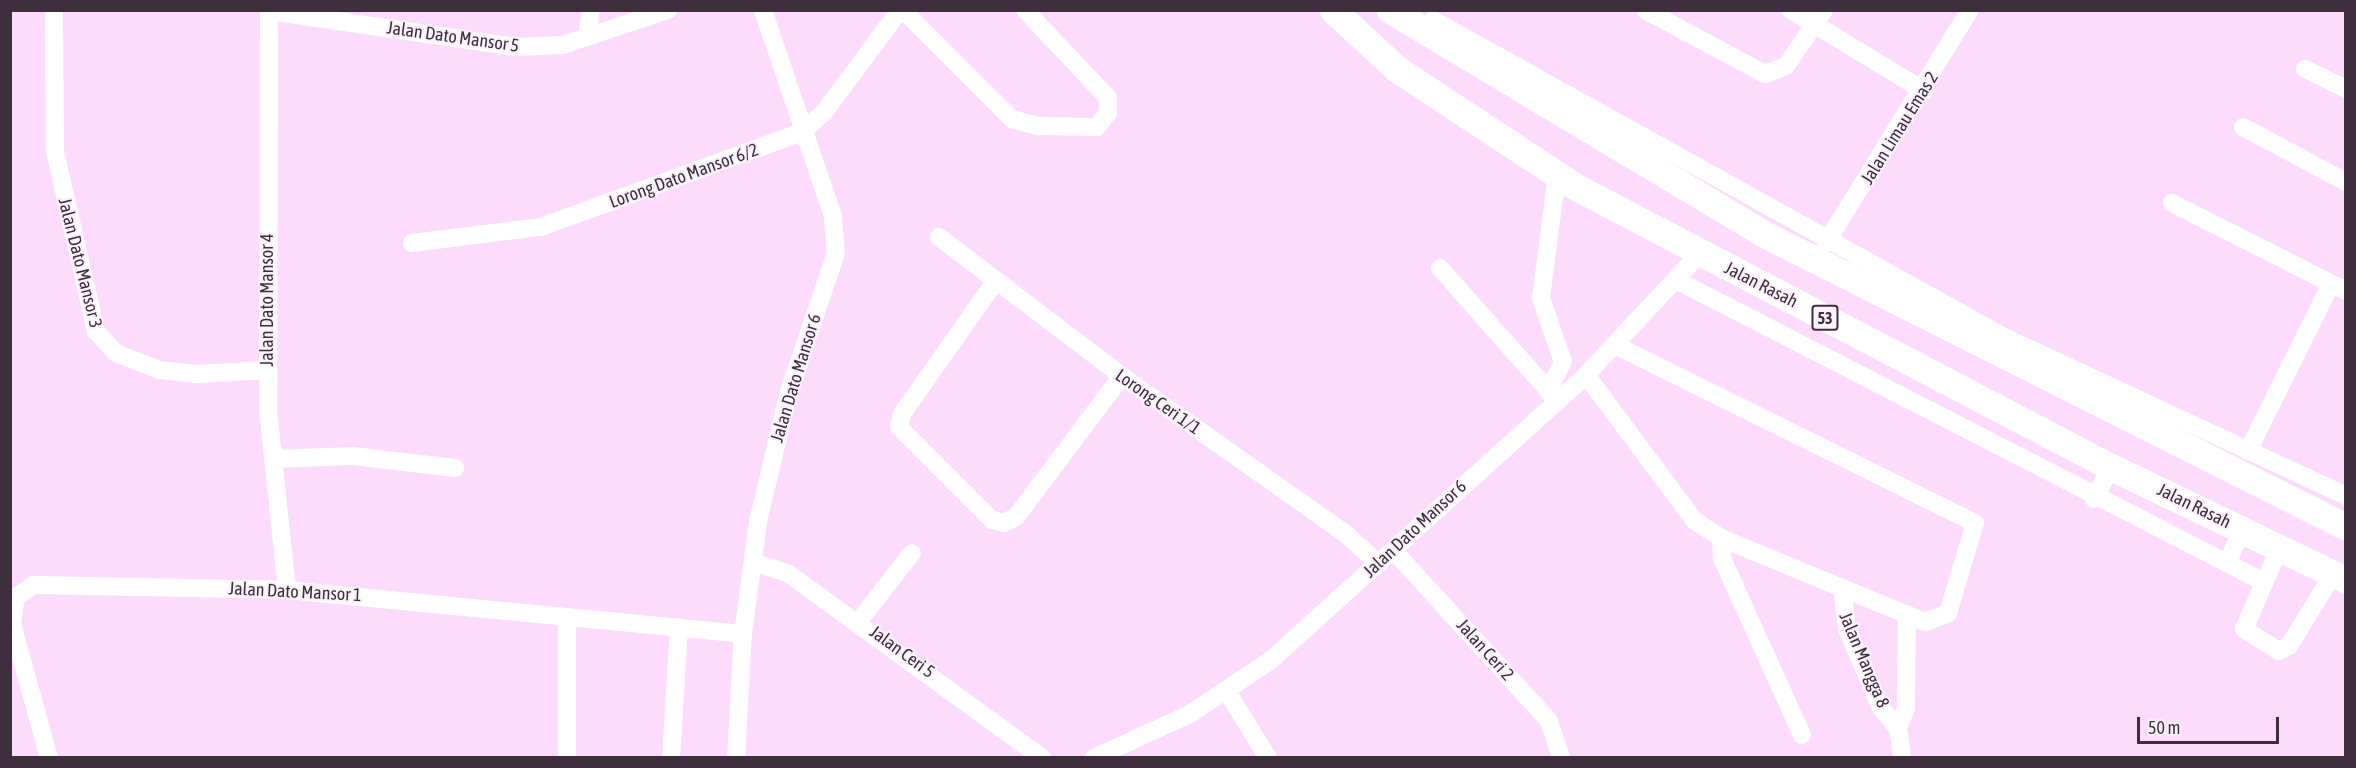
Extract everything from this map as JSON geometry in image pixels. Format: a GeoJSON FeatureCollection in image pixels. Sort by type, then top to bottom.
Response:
{"type":"FeatureCollection","features":[{"type":"Feature","properties":{"kind":"highway","name":"Jalan Rasah"},"geometry":{"type":"LineString","coordinates":[[1333,10],[1397,69],[1557,175],[1700,253],[2111,467],[2339,577]]}},
{"type":"Feature","properties":{"kind":"highway"},"geometry":{"type":"LineString","coordinates":[[1401,13],[1762,233],[2346,527]]}},
{"type":"Feature","properties":{"kind":"street","name":"Jalan Dato Mansor 3"},"geometry":{"type":"LineString","coordinates":[[54,10],[55,151],[96,331],[116,353],[159,370],[198,374],[268,370]]}},
{"type":"Feature","properties":{"kind":"street"},"geometry":{"type":"LineString","coordinates":[[587,37],[591,10]]}},
{"type":"Feature","properties":{"kind":"street","name":"Jalan Dato Mansor 5"},"geometry":{"type":"LineString","coordinates":[[269,11],[515,47],[587,37],[668,10]]}},
{"type":"Feature","properties":{"kind":"street","name":"Jalan Dato Mansor 6"},"geometry":{"type":"LineString","coordinates":[[736,758],[743,634],[753,562],[788,395],[836,253],[833,216],[802,132],[763,10]]}},
{"type":"Feature","properties":{"kind":"street"},"geometry":{"type":"LineString","coordinates":[[902,10],[1024,124],[1096,127],[1109,106],[1108,98],[1025,10]]}},
{"type":"Feature","properties":{"kind":"street","name":"Lorong Dato Mansor 6/2"},"geometry":{"type":"LineString","coordinates":[[412,243],[542,226],[802,132],[825,111],[902,10]]}},
{"type":"Feature","properties":{"kind":"street"},"geometry":{"type":"LineString","coordinates":[[1645,10],[1765,74],[1786,66],[1820,18]]}},
{"type":"Feature","properties":{"kind":"street"},"geometry":{"type":"LineString","coordinates":[[1791,10],[1820,18],[1924,91]]}},
{"type":"Feature","properties":{"kind":"street","name":"Jalan Limau Emas 2"},"geometry":{"type":"LineString","coordinates":[[1826,243],[1924,91],[1970,10]]}},
{"type":"Feature","properties":{"kind":"street","name":"Jalan Dato Mansor 4"},"geometry":{"type":"LineString","coordinates":[[269,11],[268,370],[273,459],[287,590]]}},
{"type":"Feature","properties":{"kind":"street"},"geometry":{"type":"LineString","coordinates":[[1401,13],[2004,337],[2346,496]]}},
{"type":"Feature","properties":{"kind":"street"},"geometry":{"type":"LineString","coordinates":[[2305,69],[2346,89]]}},
{"type":"Feature","properties":{"kind":"street"},"geometry":{"type":"LineString","coordinates":[[2243,127],[2346,182]]}},
{"type":"Feature","properties":{"kind":"street"},"geometry":{"type":"LineString","coordinates":[[1552,395],[1563,362],[1541,298],[1557,175]]}},
{"type":"Feature","properties":{"kind":"street"},"geometry":{"type":"LineString","coordinates":[[2172,203],[2338,287],[2248,451]]}},
{"type":"Feature","properties":{"kind":"street","name":"Lorong Ceri 1/1"},"geometry":{"type":"LineString","coordinates":[[939,237],[995,282],[1122,376],[1347,535],[1379,564]]}},
{"type":"Feature","properties":{"kind":"street","name":"Jalan Dato Mansor 6"},"geometry":{"type":"LineString","coordinates":[[1094,758],[1228,693],[1394,551],[1552,395],[1586,375],[1678,281],[1700,253]]}},
{"type":"Feature","properties":{"kind":"street"},"geometry":{"type":"LineString","coordinates":[[1440,268],[1552,395]]}},
{"type":"Feature","properties":{"kind":"street"},"geometry":{"type":"LineString","coordinates":[[1678,281],[2094,499],[2264,582]]}},
{"type":"Feature","properties":{"kind":"street"},"geometry":{"type":"LineString","coordinates":[[995,282],[902,414],[899,427],[992,520],[1004,524],[1016,518],[1122,376]]}},
{"type":"Feature","properties":{"kind":"street"},"geometry":{"type":"LineString","coordinates":[[1586,375],[1680,507],[1721,538],[1907,614],[1933,622],[1948,613],[1975,523],[1615,345]]}},
{"type":"Feature","properties":{"kind":"street"},"geometry":{"type":"LineString","coordinates":[[273,459],[353,456],[454,468]]}},
{"type":"Feature","properties":{"kind":"street"},"geometry":{"type":"LineString","coordinates":[[2094,499],[2111,467]]}},
{"type":"Feature","properties":{"kind":"street"},"geometry":{"type":"LineString","coordinates":[[2227,563],[2242,530]]}},
{"type":"Feature","properties":{"kind":"street"},"geometry":{"type":"LineString","coordinates":[[1721,538],[1722,558],[1802,735]]}},
{"type":"Feature","properties":{"kind":"street"},"geometry":{"type":"LineString","coordinates":[[2279,549],[2244,629],[2279,651],[2289,646],[2339,577]]}},
{"type":"Feature","properties":{"kind":"street","name":"Jalan Ceri 2"},"geometry":{"type":"LineString","coordinates":[[1394,551],[1550,721],[1561,758]]}},
{"type":"Feature","properties":{"kind":"street"},"geometry":{"type":"LineString","coordinates":[[859,621],[912,553]]}},
{"type":"Feature","properties":{"kind":"street","name":"Jalan Ceri 5"},"geometry":{"type":"LineString","coordinates":[[753,562],[789,574],[859,621],[1041,758]]}},
{"type":"Feature","properties":{"kind":"street","name":"Jalan Dato Mansor 1"},"geometry":{"type":"LineString","coordinates":[[49,758],[17,656],[12,624],[20,591],[34,585],[287,590],[743,634]]}},
{"type":"Feature","properties":{"kind":"street","name":"Jalan Mangga 8"},"geometry":{"type":"LineString","coordinates":[[1842,588],[1847,629],[1881,708],[1898,728]]}},
{"type":"Feature","properties":{"kind":"street","name":"Jalan Mangga 8"},"geometry":{"type":"LineString","coordinates":[[1902,758],[1898,728],[1906,708],[1907,614]]}},
{"type":"Feature","properties":{"kind":"street"},"geometry":{"type":"LineString","coordinates":[[567,616],[567,758]]}},
{"type":"Feature","properties":{"kind":"street"},"geometry":{"type":"LineString","coordinates":[[671,758],[679,627]]}},
{"type":"Feature","properties":{"kind":"street"},"geometry":{"type":"LineString","coordinates":[[1228,693],[1268,758]]}}]}
